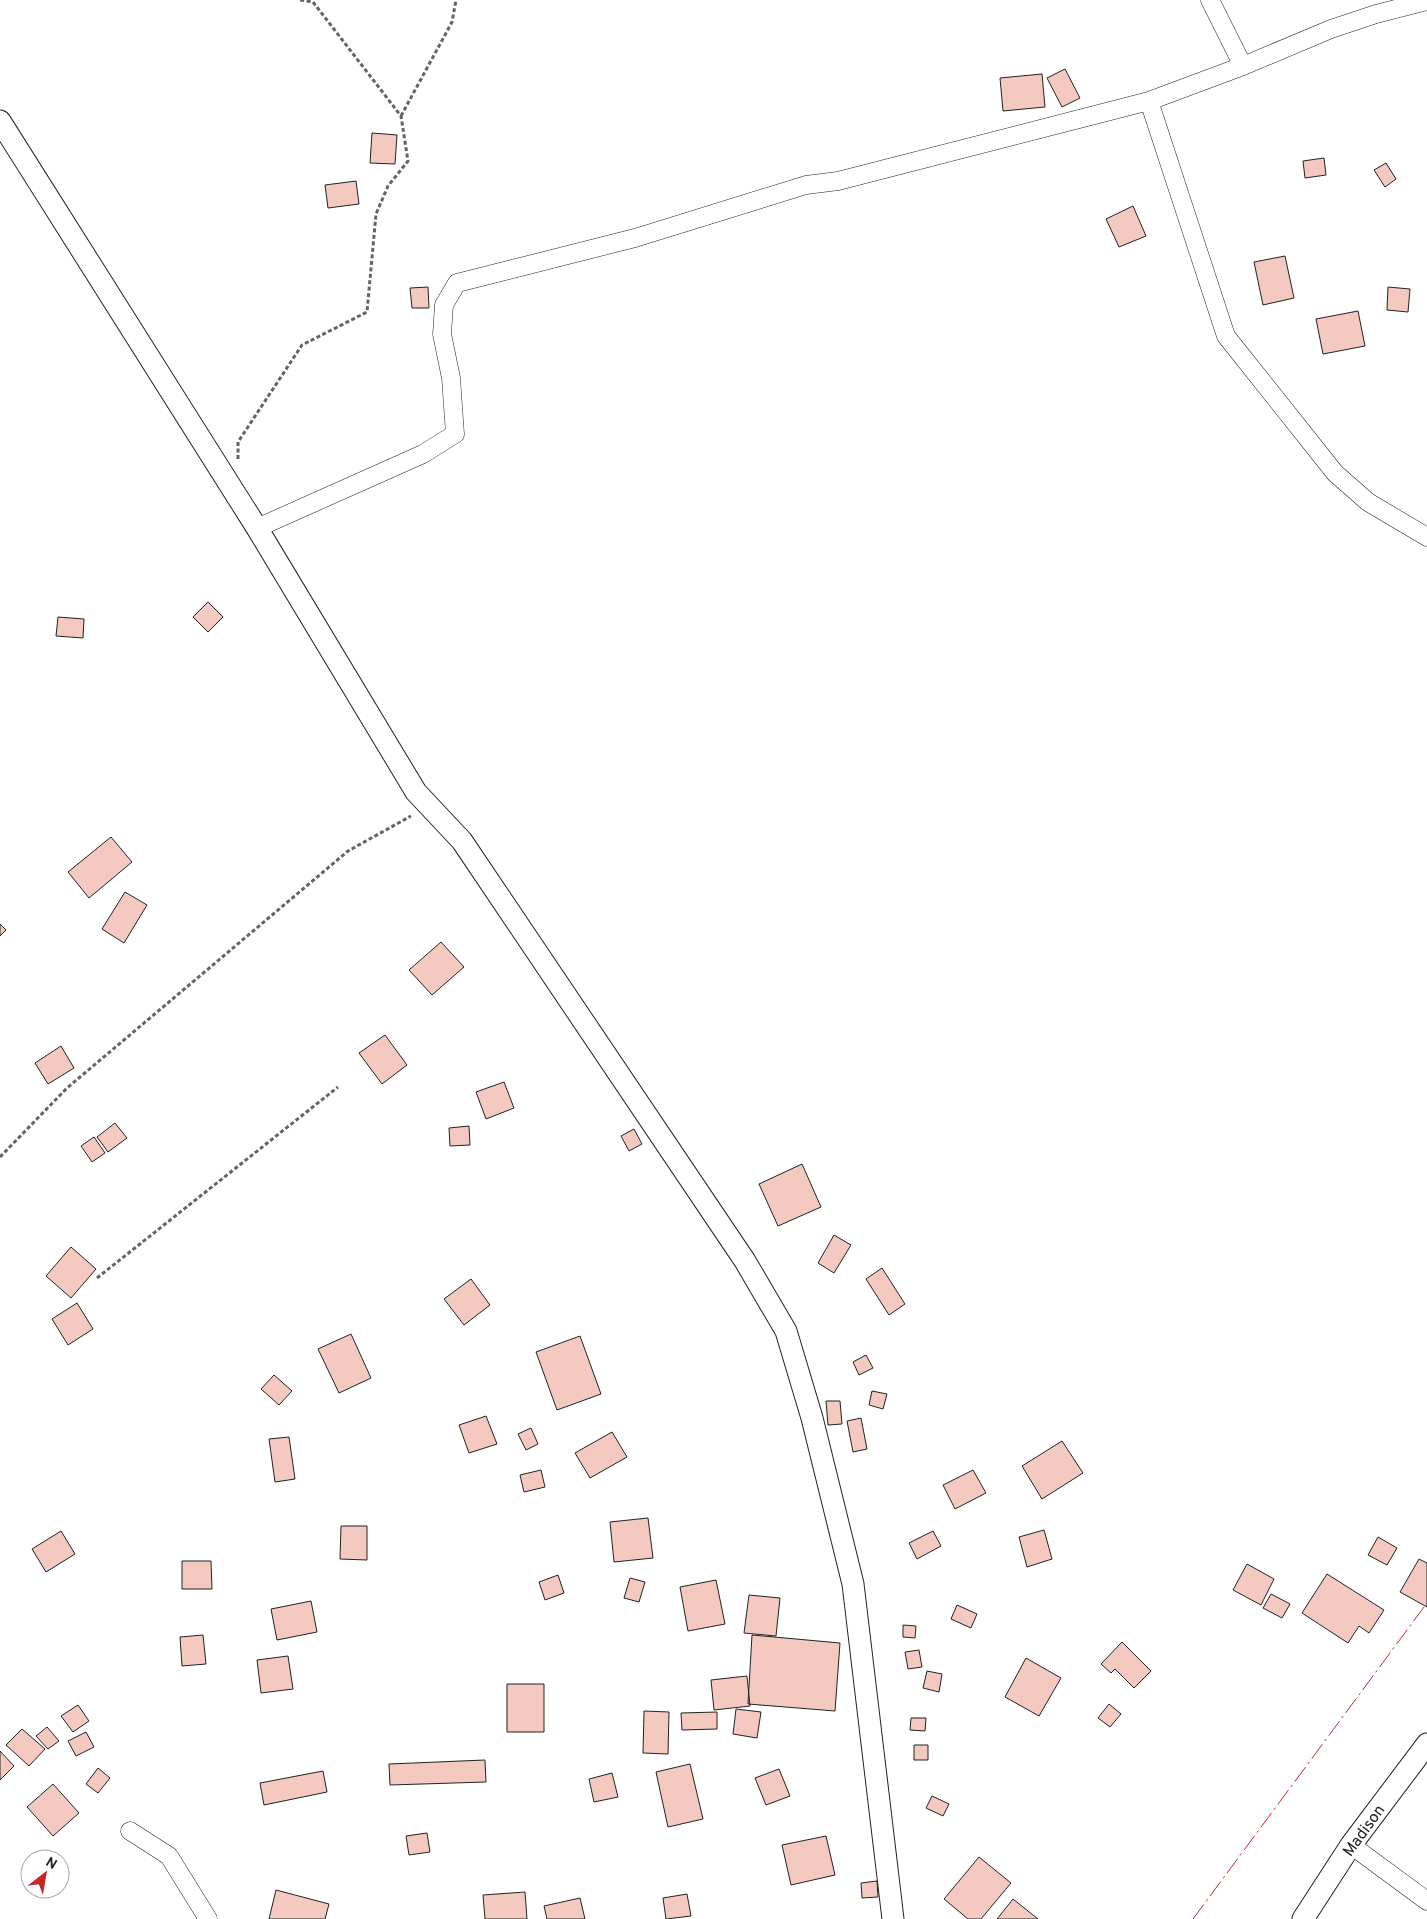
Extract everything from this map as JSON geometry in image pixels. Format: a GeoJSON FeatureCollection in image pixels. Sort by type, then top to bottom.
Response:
{"type":"FeatureCollection","features":[{"type":"Feature","properties":{"kind":"street"},"geometry":{"type":"LineString","coordinates":[[1210,0],[1243,66]]}},
{"type":"Feature","properties":{"kind":"street"},"geometry":{"type":"LineString","coordinates":[[257,528],[424,454],[455,434],[451,378],[442,334],[444,305],[457,283],[635,238],[806,185],[838,181],[1149,100],[1243,66],[1331,28],[1427,1]]}},
{"type":"Feature","properties":{"kind":"street"},"geometry":{"type":"LineString","coordinates":[[1149,100],[1226,336],[1335,473],[1368,502],[1427,537]]}},
{"type":"Feature","properties":{"kind":"street"},"geometry":{"type":"LineString","coordinates":[[0,121],[257,528],[416,792],[462,841],[739,1252],[786,1331],[812,1418],[853,1584],[893,1919]]}},
{"type":"Feature","properties":{"kind":"street","name":"Madison"},"geometry":{"type":"LineString","coordinates":[[1303,1919],[1351,1845],[1427,1744]]}},
{"type":"Feature","properties":{"kind":"street"},"geometry":{"type":"LineString","coordinates":[[130,1831],[169,1856],[208,1919]]}},
{"type":"Feature","properties":{"kind":"street"},"geometry":{"type":"LineString","coordinates":[[1351,1845],[1427,1901]]}},
{"type":"Feature","properties":{"kind":"path"},"geometry":{"type":"LineString","coordinates":[[238,460],[238,442],[302,345],[367,312],[376,214],[388,186],[408,161],[401,116],[313,2],[300,0]]}},
{"type":"Feature","properties":{"kind":"path"},"geometry":{"type":"LineString","coordinates":[[401,116],[452,22],[456,0]]}},
{"type":"Feature","properties":{"kind":"path"},"geometry":{"type":"LineString","coordinates":[[0,1157],[67,1088],[348,851],[429,806]]}},
{"type":"Feature","properties":{"kind":"path"},"geometry":{"type":"LineString","coordinates":[[96,1278],[338,1087]]}},
{"type":"Feature","properties":{"kind":"building"},"geometry":{"type":"Polygon","coordinates":[[[1065,69],[1080,98],[1062,107],[1047,78],[1065,69]]]}},
{"type":"Feature","properties":{"kind":"building"},"geometry":{"type":"Polygon","coordinates":[[[1042,74],[1045,107],[1003,111],[1000,78],[1042,74]]]}},
{"type":"Feature","properties":{"kind":"building"},"geometry":{"type":"Polygon","coordinates":[[[372,133],[397,135],[395,164],[370,163],[372,133]]]}},
{"type":"Feature","properties":{"kind":"building"},"geometry":{"type":"Polygon","coordinates":[[[1324,158],[1326,175],[1305,178],[1303,161],[1324,158]]]}},
{"type":"Feature","properties":{"kind":"building"},"geometry":{"type":"Polygon","coordinates":[[[1386,163],[1396,179],[1385,187],[1374,170],[1386,163]]]}},
{"type":"Feature","properties":{"kind":"building"},"geometry":{"type":"Polygon","coordinates":[[[356,181],[359,204],[328,208],[325,185],[356,181]]]}},
{"type":"Feature","properties":{"kind":"building"},"geometry":{"type":"Polygon","coordinates":[[[1133,206],[1146,236],[1119,247],[1106,219],[1133,206]]]}},
{"type":"Feature","properties":{"kind":"building"},"geometry":{"type":"Polygon","coordinates":[[[1285,256],[1294,298],[1263,305],[1254,262],[1285,256]]]}},
{"type":"Feature","properties":{"kind":"building"},"geometry":{"type":"Polygon","coordinates":[[[428,287],[429,308],[412,308],[410,288],[428,287]]]}},
{"type":"Feature","properties":{"kind":"building"},"geometry":{"type":"Polygon","coordinates":[[[1388,287],[1410,289],[1408,312],[1387,310],[1388,287]]]}},
{"type":"Feature","properties":{"kind":"building"},"geometry":{"type":"Polygon","coordinates":[[[1358,311],[1365,346],[1323,354],[1316,319],[1358,311]]]}},
{"type":"Feature","properties":{"kind":"building"},"geometry":{"type":"Polygon","coordinates":[[[208,602],[223,617],[208,632],[193,617],[208,602]]]}},
{"type":"Feature","properties":{"kind":"building"},"geometry":{"type":"Polygon","coordinates":[[[58,617],[84,619],[83,638],[56,636],[58,617]]]}},
{"type":"Feature","properties":{"kind":"building"},"geometry":{"type":"Polygon","coordinates":[[[111,837],[132,862],[89,898],[68,872],[111,837]]]}},
{"type":"Feature","properties":{"kind":"building"},"geometry":{"type":"Polygon","coordinates":[[[125,892],[147,905],[124,943],[102,929],[125,892]]]}},
{"type":"Feature","properties":{"kind":"building"},"geometry":{"type":"Polygon","coordinates":[[[0,924],[6,930],[0,936],[0,924]]]}},
{"type":"Feature","properties":{"kind":"building"},"geometry":{"type":"Polygon","coordinates":[[[441,942],[464,967],[432,995],[409,970],[441,942]]]}},
{"type":"Feature","properties":{"kind":"building"},"geometry":{"type":"Polygon","coordinates":[[[385,1035],[407,1065],[382,1084],[359,1053],[385,1035]]]}},
{"type":"Feature","properties":{"kind":"building"},"geometry":{"type":"Polygon","coordinates":[[[61,1046],[74,1068],[48,1084],[35,1063],[61,1046]]]}},
{"type":"Feature","properties":{"kind":"building"},"geometry":{"type":"Polygon","coordinates":[[[504,1082],[514,1108],[486,1119],[476,1092],[504,1082]]]}},
{"type":"Feature","properties":{"kind":"building"},"geometry":{"type":"Polygon","coordinates":[[[115,1123],[127,1138],[108,1152],[97,1137],[115,1123]]]}},
{"type":"Feature","properties":{"kind":"building"},"geometry":{"type":"Polygon","coordinates":[[[469,1126],[470,1145],[450,1146],[449,1128],[469,1126]]]}},
{"type":"Feature","properties":{"kind":"building"},"geometry":{"type":"Polygon","coordinates":[[[634,1129],[642,1144],[629,1151],[621,1136],[634,1129]]]}},
{"type":"Feature","properties":{"kind":"building"},"geometry":{"type":"Polygon","coordinates":[[[94,1137],[105,1153],[92,1162],[81,1146],[94,1137]]]}},
{"type":"Feature","properties":{"kind":"building"},"geometry":{"type":"Polygon","coordinates":[[[802,1164],[821,1207],[778,1226],[759,1184],[802,1164]]]}},
{"type":"Feature","properties":{"kind":"building"},"geometry":{"type":"Polygon","coordinates":[[[834,1235],[851,1245],[834,1273],[818,1263],[834,1235]]]}},
{"type":"Feature","properties":{"kind":"building"},"geometry":{"type":"Polygon","coordinates":[[[71,1247],[96,1269],[71,1298],[46,1276],[71,1247]]]}},
{"type":"Feature","properties":{"kind":"building"},"geometry":{"type":"Polygon","coordinates":[[[882,1268],[905,1304],[889,1315],[866,1279],[882,1268]]]}},
{"type":"Feature","properties":{"kind":"building"},"geometry":{"type":"Polygon","coordinates":[[[471,1279],[490,1305],[464,1325],[444,1299],[471,1279]]]}},
{"type":"Feature","properties":{"kind":"building"},"geometry":{"type":"Polygon","coordinates":[[[77,1303],[93,1329],[68,1345],[52,1319],[77,1303]]]}},
{"type":"Feature","properties":{"kind":"building"},"geometry":{"type":"Polygon","coordinates":[[[351,1334],[371,1378],[339,1393],[318,1349],[351,1334]]]}},
{"type":"Feature","properties":{"kind":"building"},"geometry":{"type":"Polygon","coordinates":[[[580,1336],[601,1394],[557,1410],[536,1352],[580,1336]]]}},
{"type":"Feature","properties":{"kind":"building"},"geometry":{"type":"Polygon","coordinates":[[[866,1355],[873,1368],[859,1375],[853,1362],[866,1355]]]}},
{"type":"Feature","properties":{"kind":"building"},"geometry":{"type":"Polygon","coordinates":[[[274,1375],[292,1391],[279,1405],[261,1389],[274,1375]]]}},
{"type":"Feature","properties":{"kind":"building"},"geometry":{"type":"Polygon","coordinates":[[[872,1391],[887,1394],[883,1409],[869,1405],[872,1391]]]}},
{"type":"Feature","properties":{"kind":"building"},"geometry":{"type":"Polygon","coordinates":[[[826,1401],[840,1401],[842,1424],[828,1425],[826,1401]]]}},
{"type":"Feature","properties":{"kind":"building"},"geometry":{"type":"Polygon","coordinates":[[[486,1416],[497,1444],[469,1453],[459,1425],[486,1416]]]}},
{"type":"Feature","properties":{"kind":"building"},"geometry":{"type":"Polygon","coordinates":[[[861,1418],[867,1449],[853,1452],[847,1421],[861,1418]]]}},
{"type":"Feature","properties":{"kind":"building"},"geometry":{"type":"Polygon","coordinates":[[[531,1428],[538,1444],[526,1450],[518,1434],[531,1428]]]}},
{"type":"Feature","properties":{"kind":"building"},"geometry":{"type":"Polygon","coordinates":[[[612,1432],[627,1457],[590,1478],[575,1453],[612,1432]]]}},
{"type":"Feature","properties":{"kind":"building"},"geometry":{"type":"Polygon","coordinates":[[[289,1437],[295,1479],[275,1482],[269,1439],[289,1437]]]}},
{"type":"Feature","properties":{"kind":"building"},"geometry":{"type":"Polygon","coordinates":[[[1062,1441],[1083,1473],[1042,1499],[1022,1466],[1062,1441]]]}},
{"type":"Feature","properties":{"kind":"building"},"geometry":{"type":"Polygon","coordinates":[[[541,1470],[545,1487],[524,1492],[520,1475],[541,1470]]]}},
{"type":"Feature","properties":{"kind":"building"},"geometry":{"type":"Polygon","coordinates":[[[973,1470],[986,1493],[955,1509],[943,1485],[973,1470]]]}},
{"type":"Feature","properties":{"kind":"building"},"geometry":{"type":"Polygon","coordinates":[[[648,1518],[653,1558],[614,1562],[610,1522],[648,1518]]]}},
{"type":"Feature","properties":{"kind":"building"},"geometry":{"type":"Polygon","coordinates":[[[341,1526],[367,1526],[367,1560],[340,1559],[341,1526]]]}},
{"type":"Feature","properties":{"kind":"building"},"geometry":{"type":"Polygon","coordinates":[[[1044,1530],[1052,1559],[1027,1567],[1019,1537],[1044,1530]]]}},
{"type":"Feature","properties":{"kind":"building"},"geometry":{"type":"Polygon","coordinates":[[[61,1531],[75,1554],[46,1572],[32,1549],[61,1531]]]}},
{"type":"Feature","properties":{"kind":"building"},"geometry":{"type":"Polygon","coordinates":[[[933,1531],[941,1546],[917,1559],[909,1543],[933,1531]]]}},
{"type":"Feature","properties":{"kind":"building"},"geometry":{"type":"Polygon","coordinates":[[[1378,1537],[1397,1548],[1387,1565],[1368,1555],[1378,1537]]]}},
{"type":"Feature","properties":{"kind":"building"},"geometry":{"type":"Polygon","coordinates":[[[1419,1559],[1427,1563],[1427,1607],[1400,1592],[1419,1559]]]}},
{"type":"Feature","properties":{"kind":"building"},"geometry":{"type":"Polygon","coordinates":[[[182,1561],[211,1561],[212,1589],[182,1589],[182,1561]]]}},
{"type":"Feature","properties":{"kind":"building"},"geometry":{"type":"Polygon","coordinates":[[[1247,1564],[1274,1579],[1261,1605],[1233,1590],[1247,1564]]]}},
{"type":"Feature","properties":{"kind":"building"},"geometry":{"type":"Polygon","coordinates":[[[1327,1574],[1384,1610],[1369,1633],[1359,1626],[1348,1643],[1302,1613],[1327,1574]]]}},
{"type":"Feature","properties":{"kind":"building"},"geometry":{"type":"Polygon","coordinates":[[[558,1575],[564,1593],[545,1600],[539,1582],[558,1575]]]}},
{"type":"Feature","properties":{"kind":"building"},"geometry":{"type":"Polygon","coordinates":[[[630,1578],[645,1582],[639,1602],[624,1598],[630,1578]]]}},
{"type":"Feature","properties":{"kind":"building"},"geometry":{"type":"Polygon","coordinates":[[[716,1580],[725,1624],[688,1631],[680,1587],[716,1580]]]}},
{"type":"Feature","properties":{"kind":"building"},"geometry":{"type":"Polygon","coordinates":[[[1271,1594],[1290,1604],[1282,1618],[1263,1608],[1271,1594]]]}},
{"type":"Feature","properties":{"kind":"building"},"geometry":{"type":"Polygon","coordinates":[[[749,1595],[780,1598],[776,1636],[744,1633],[749,1595]]]}},
{"type":"Feature","properties":{"kind":"building"},"geometry":{"type":"Polygon","coordinates":[[[311,1601],[317,1632],[277,1640],[271,1609],[311,1601]]]}},
{"type":"Feature","properties":{"kind":"building"},"geometry":{"type":"Polygon","coordinates":[[[957,1605],[977,1614],[971,1628],[951,1619],[957,1605]]]}},
{"type":"Feature","properties":{"kind":"building"},"geometry":{"type":"Polygon","coordinates":[[[903,1625],[916,1626],[915,1638],[903,1637],[903,1625]]]}},
{"type":"Feature","properties":{"kind":"building"},"geometry":{"type":"Polygon","coordinates":[[[203,1635],[206,1664],[182,1666],[180,1637],[203,1635]]]}},
{"type":"Feature","properties":{"kind":"building"},"geometry":{"type":"Polygon","coordinates":[[[752,1635],[840,1643],[835,1711],[748,1704],[752,1635]]]}},
{"type":"Feature","properties":{"kind":"building"},"geometry":{"type":"Polygon","coordinates":[[[1122,1642],[1151,1671],[1134,1688],[1115,1669],[1111,1673],[1101,1664],[1122,1642]]]}},
{"type":"Feature","properties":{"kind":"building"},"geometry":{"type":"Polygon","coordinates":[[[919,1650],[922,1667],[908,1669],[905,1652],[919,1650]]]}},
{"type":"Feature","properties":{"kind":"building"},"geometry":{"type":"Polygon","coordinates":[[[288,1656],[293,1689],[261,1693],[257,1660],[288,1656]]]}},
{"type":"Feature","properties":{"kind":"building"},"geometry":{"type":"Polygon","coordinates":[[[1026,1658],[1061,1678],[1039,1716],[1005,1697],[1026,1658]]]}},
{"type":"Feature","properties":{"kind":"building"},"geometry":{"type":"Polygon","coordinates":[[[927,1671],[942,1674],[939,1692],[923,1688],[927,1671]]]}},
{"type":"Feature","properties":{"kind":"building"},"geometry":{"type":"Polygon","coordinates":[[[747,1676],[750,1706],[714,1710],[711,1680],[747,1676]]]}},
{"type":"Feature","properties":{"kind":"building"},"geometry":{"type":"Polygon","coordinates":[[[507,1684],[544,1684],[544,1732],[507,1732],[507,1684]]]}},
{"type":"Feature","properties":{"kind":"building"},"geometry":{"type":"Polygon","coordinates":[[[1109,1704],[1121,1714],[1110,1727],[1098,1718],[1109,1704]]]}},
{"type":"Feature","properties":{"kind":"building"},"geometry":{"type":"Polygon","coordinates":[[[78,1705],[89,1721],[73,1732],[61,1716],[78,1705]]]}},
{"type":"Feature","properties":{"kind":"building"},"geometry":{"type":"Polygon","coordinates":[[[736,1709],[761,1712],[757,1738],[733,1734],[736,1709]]]}},
{"type":"Feature","properties":{"kind":"building"},"geometry":{"type":"Polygon","coordinates":[[[644,1711],[669,1712],[668,1754],[643,1753],[644,1711]]]}},
{"type":"Feature","properties":{"kind":"building"},"geometry":{"type":"Polygon","coordinates":[[[717,1712],[717,1729],[682,1730],[681,1713],[717,1712]]]}},
{"type":"Feature","properties":{"kind":"building"},"geometry":{"type":"Polygon","coordinates":[[[911,1718],[926,1718],[925,1731],[910,1730],[911,1718]]]}},
{"type":"Feature","properties":{"kind":"building"},"geometry":{"type":"Polygon","coordinates":[[[47,1727],[59,1741],[48,1749],[36,1736],[47,1727]]]}},
{"type":"Feature","properties":{"kind":"building"},"geometry":{"type":"Polygon","coordinates":[[[22,1729],[45,1749],[29,1766],[6,1745],[22,1729]]]}},
{"type":"Feature","properties":{"kind":"building"},"geometry":{"type":"Polygon","coordinates":[[[86,1732],[94,1747],[76,1756],[68,1741],[86,1732]]]}},
{"type":"Feature","properties":{"kind":"building"},"geometry":{"type":"Polygon","coordinates":[[[914,1745],[928,1745],[928,1760],[914,1760],[914,1745]]]}},
{"type":"Feature","properties":{"kind":"building"},"geometry":{"type":"Polygon","coordinates":[[[0,1751],[14,1766],[0,1780],[0,1751]]]}},
{"type":"Feature","properties":{"kind":"building"},"geometry":{"type":"Polygon","coordinates":[[[485,1760],[486,1782],[390,1785],[389,1764],[485,1760]]]}},
{"type":"Feature","properties":{"kind":"building"},"geometry":{"type":"Polygon","coordinates":[[[690,1764],[703,1819],[668,1827],[656,1772],[690,1764]]]}},
{"type":"Feature","properties":{"kind":"building"},"geometry":{"type":"Polygon","coordinates":[[[98,1768],[110,1778],[98,1793],[86,1784],[98,1768]]]}},
{"type":"Feature","properties":{"kind":"building"},"geometry":{"type":"Polygon","coordinates":[[[779,1769],[790,1796],[766,1805],[755,1778],[779,1769]]]}},
{"type":"Feature","properties":{"kind":"building"},"geometry":{"type":"Polygon","coordinates":[[[323,1771],[327,1792],[264,1805],[260,1783],[323,1771]]]}},
{"type":"Feature","properties":{"kind":"building"},"geometry":{"type":"Polygon","coordinates":[[[612,1773],[618,1797],[594,1802],[589,1779],[612,1773]]]}},
{"type":"Feature","properties":{"kind":"building"},"geometry":{"type":"Polygon","coordinates":[[[53,1784],[79,1813],[53,1836],[27,1807],[53,1784]]]}},
{"type":"Feature","properties":{"kind":"building"},"geometry":{"type":"Polygon","coordinates":[[[932,1796],[949,1804],[943,1816],[926,1808],[932,1796]]]}},
{"type":"Feature","properties":{"kind":"building"},"geometry":{"type":"Polygon","coordinates":[[[427,1833],[430,1852],[409,1855],[406,1836],[427,1833]]]}},
{"type":"Feature","properties":{"kind":"building"},"geometry":{"type":"Polygon","coordinates":[[[826,1836],[835,1875],[791,1885],[782,1845],[826,1836]]]}},
{"type":"Feature","properties":{"kind":"building"},"geometry":{"type":"Polygon","coordinates":[[[979,1857],[1011,1883],[981,1919],[968,1919],[944,1899],[979,1857]]]}},
{"type":"Feature","properties":{"kind":"building"},"geometry":{"type":"Polygon","coordinates":[[[877,1881],[878,1897],[862,1898],[861,1883],[877,1881]]]}},
{"type":"Feature","properties":{"kind":"building"},"geometry":{"type":"Polygon","coordinates":[[[276,1890],[329,1904],[325,1919],[269,1919],[276,1890]]]}},
{"type":"Feature","properties":{"kind":"building"},"geometry":{"type":"Polygon","coordinates":[[[525,1892],[527,1919],[485,1919],[483,1895],[525,1892]]]}},
{"type":"Feature","properties":{"kind":"building"},"geometry":{"type":"Polygon","coordinates":[[[687,1894],[691,1916],[666,1919],[663,1898],[687,1894]]]}},
{"type":"Feature","properties":{"kind":"building"},"geometry":{"type":"Polygon","coordinates":[[[580,1898],[585,1919],[547,1919],[544,1906],[580,1898]]]}},
{"type":"Feature","properties":{"kind":"building"},"geometry":{"type":"Polygon","coordinates":[[[1013,1899],[1038,1919],[997,1919],[1013,1899]]]}},
{"type":"Feature","properties":{"kind":"power"},"geometry":{"type":"LineString","coordinates":[[1193,1919],[1427,1603]]}}]}
